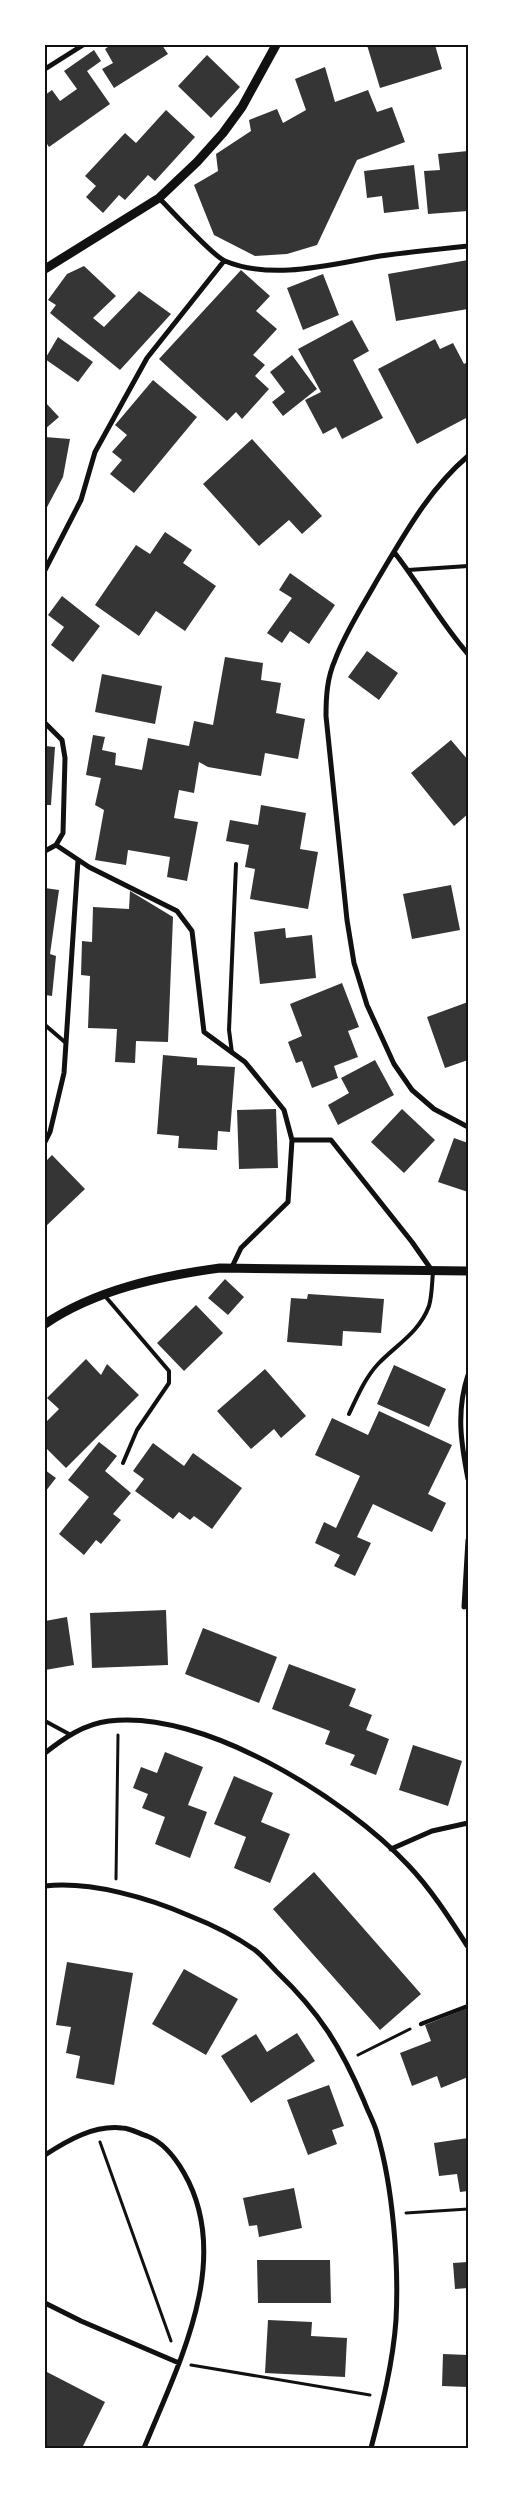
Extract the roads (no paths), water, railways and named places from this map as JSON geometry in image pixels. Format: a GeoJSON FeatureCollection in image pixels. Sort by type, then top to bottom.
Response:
{"type":"FeatureCollection","features":[{"type":"Feature","properties":{"kind":"street"},"geometry":{"type":"LineString","coordinates":[[45,69],[83,45]]}},
{"type":"Feature","properties":{"kind":"street"},"geometry":{"type":"LineString","coordinates":[[45,269],[159,198],[198,162],[224,133],[258,82],[276,45]]}},
{"type":"Feature","properties":{"kind":"street"},"geometry":{"type":"LineString","coordinates":[[159,198],[224,261],[255,268],[282,270],[468,246]]}},
{"type":"Feature","properties":{"kind":"street"},"geometry":{"type":"LineString","coordinates":[[45,570],[82,500],[95,452],[147,358],[224,261]]}},
{"type":"Feature","properties":{"kind":"street"},"geometry":{"type":"LineString","coordinates":[[468,456],[433,492],[394,552],[334,660],[326,690],[326,716],[347,920],[354,963],[367,1005],[394,1064],[412,1090],[434,1109],[468,1127]]}},
{"type":"Feature","properties":{"kind":"street"},"geometry":{"type":"LineString","coordinates":[[394,552],[447,630],[468,654]]}},
{"type":"Feature","properties":{"kind":"street"},"geometry":{"type":"LineString","coordinates":[[45,723],[62,740],[65,758],[63,833],[56,845],[45,851]]}},
{"type":"Feature","properties":{"kind":"street"},"geometry":{"type":"LineString","coordinates":[[56,845],[78,860],[177,911],[192,931],[204,1032],[245,1062],[284,1110],[292,1140],[288,1202],[241,1248],[231,1269]]}},
{"type":"Feature","properties":{"kind":"street"},"geometry":{"type":"LineString","coordinates":[[45,1142],[50,1132],[64,1074],[78,860]]}},
{"type":"Feature","properties":{"kind":"street"},"geometry":{"type":"LineString","coordinates":[[292,1140],[331,1140],[433,1272]]}},
{"type":"Feature","properties":{"kind":"street"},"geometry":{"type":"LineString","coordinates":[[45,1324],[88,1300],[180,1273],[231,1269],[468,1271]]}},
{"type":"Feature","properties":{"kind":"street"},"geometry":{"type":"LineString","coordinates":[[468,1375],[461,1395],[459,1417],[462,1450],[468,1479]]}},
{"type":"Feature","properties":{"kind":"street"},"geometry":{"type":"LineString","coordinates":[[464,1607],[468,1540]]}},
{"type":"Feature","properties":{"kind":"street"},"geometry":{"type":"LineString","coordinates":[[45,1753],[69,1734],[107,1721],[142,1719],[192,1731],[231,1745],[274,1766],[330,1798],[391,1849],[408,1865],[468,1947]]}},
{"type":"Feature","properties":{"kind":"street"},"geometry":{"type":"LineString","coordinates":[[391,1849],[432,1831],[468,1823]]}},
{"type":"Feature","properties":{"kind":"street"},"geometry":{"type":"LineString","coordinates":[[45,1886],[59,1885],[115,1892],[166,1905],[218,1928],[256,1951],[292,1986],[323,2022],[346,2061],[377,2132],[388,2185],[395,2260],[396,2320],[385,2398],[371,2448]]}},
{"type":"Feature","properties":{"kind":"street"},"geometry":{"type":"LineString","coordinates":[[421,2024],[468,2006]]}},
{"type":"Feature","properties":{"kind":"street"},"geometry":{"type":"LineString","coordinates":[[45,2154],[65,2142],[96,2130],[123,2128],[153,2138],[177,2160],[193,2188],[202,2221],[203,2269],[194,2320],[179,2363],[144,2448]]}},
{"type":"Feature","properties":{"kind":"street"},"geometry":{"type":"LineString","coordinates":[[45,2303],[81,2321],[179,2363]]}},
{"type":"Feature","properties":{"kind":"lane"},"geometry":{"type":"LineString","coordinates":[[408,570],[468,566]]}},
{"type":"Feature","properties":{"kind":"lane"},"geometry":{"type":"LineString","coordinates":[[232,1053],[229,1030],[236,864]]}},
{"type":"Feature","properties":{"kind":"lane"},"geometry":{"type":"LineString","coordinates":[[45,1025],[66,1044]]}},
{"type":"Feature","properties":{"kind":"lane"},"geometry":{"type":"LineString","coordinates":[[349,1414],[363,1386],[378,1364],[415,1330],[422,1321],[429,1305],[433,1272]]}},
{"type":"Feature","properties":{"kind":"lane"},"geometry":{"type":"LineString","coordinates":[[104,1295],[169,1371],[168,1384],[137,1430],[123,1463]]}},
{"type":"Feature","properties":{"kind":"lane"},"geometry":{"type":"LineString","coordinates":[[45,1721],[69,1734]]}}]}
